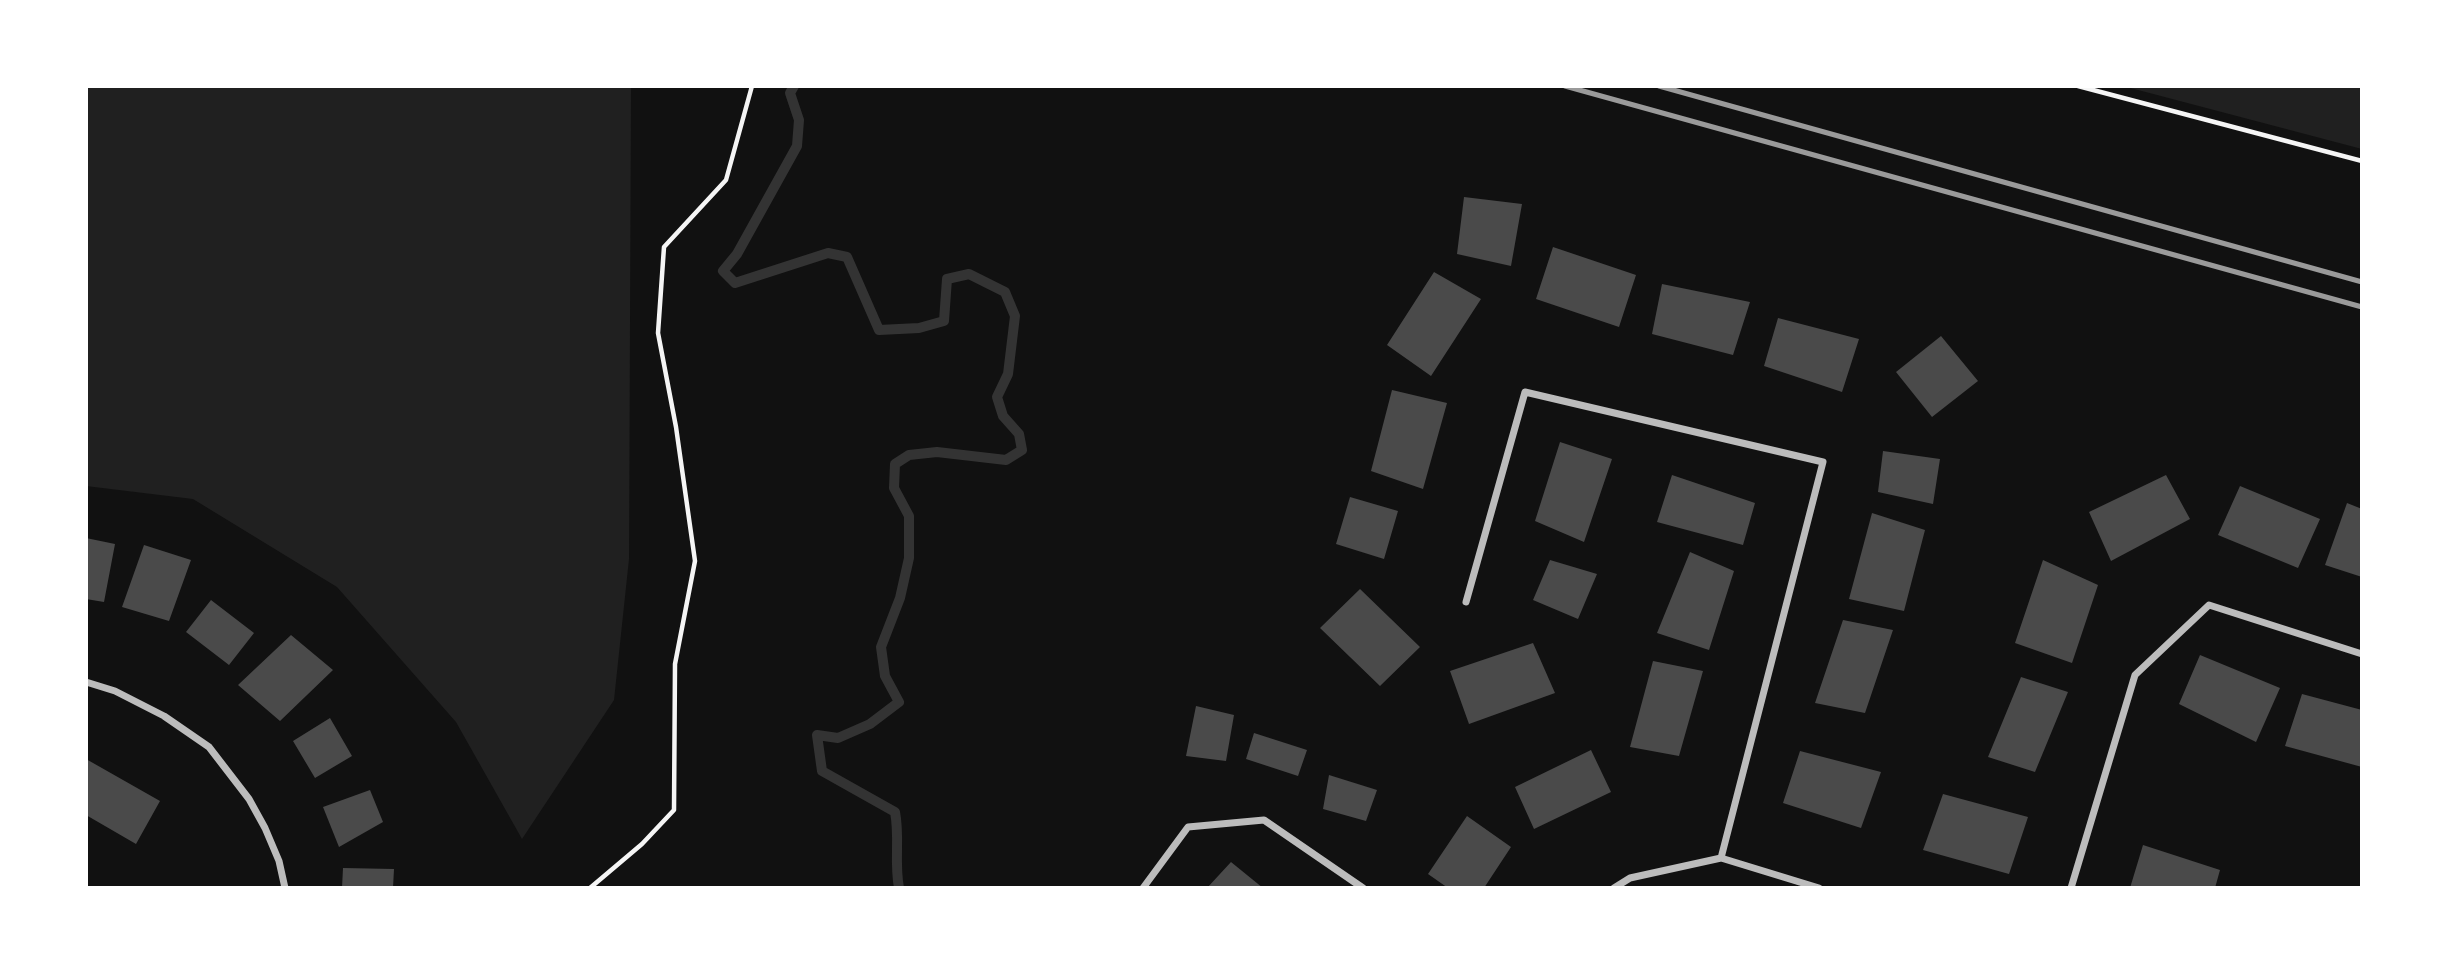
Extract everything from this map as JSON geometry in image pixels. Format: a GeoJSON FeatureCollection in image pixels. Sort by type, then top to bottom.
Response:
{"type":"FeatureCollection","features":[{"type":"Feature","properties":{"kind":"street"},"geometry":{"type":"LineString","coordinates":[[1466,602],[1525,392],[1823,462],[1721,858]]}},
{"type":"Feature","properties":{"kind":"street"},"geometry":{"type":"LineString","coordinates":[[2071,888],[2135,675],[2208,605],[2362,654]]}},
{"type":"Feature","properties":{"kind":"street"},"geometry":{"type":"LineString","coordinates":[[86,682],[115,691],[164,716],[209,747],[249,799],[265,828],[279,861],[285,888]]}},
{"type":"Feature","properties":{"kind":"street"},"geometry":{"type":"LineString","coordinates":[[1143,888],[1188,827],[1264,820],[1363,888]]}},
{"type":"Feature","properties":{"kind":"street"},"geometry":{"type":"LineString","coordinates":[[1614,888],[1630,878],[1721,858],[1819,888]]}},
{"type":"Feature","properties":{"kind":"path"},"geometry":{"type":"LineString","coordinates":[[590,888],[642,844],[674,810],[675,664],[695,561],[676,427],[658,333],[664,247],[726,180],[752,86]]}},
{"type":"Feature","properties":{"kind":"path"},"geometry":{"type":"LineString","coordinates":[[2078,86],[2362,161]]}},
{"type":"Feature","properties":{"kind":"shaded area"},"geometry":{"type":"Polygon","coordinates":[[[86,86],[631,86],[629,559],[614,700],[522,839],[456,722],[337,587],[193,499],[86,486],[86,86]]]}},
{"type":"Feature","properties":{"kind":"shaded area"},"geometry":{"type":"Polygon","coordinates":[[[2123,86],[2362,86],[2362,149],[2123,86]]]}},
{"type":"Feature","properties":{"kind":"building"},"geometry":{"type":"Polygon","coordinates":[[[1464,197],[1522,204],[1511,266],[1457,254],[1464,197]]]}},
{"type":"Feature","properties":{"kind":"building"},"geometry":{"type":"Polygon","coordinates":[[[1553,247],[1636,275],[1619,327],[1536,299],[1553,247]]]}},
{"type":"Feature","properties":{"kind":"building"},"geometry":{"type":"Polygon","coordinates":[[[1434,272],[1481,299],[1431,376],[1387,345],[1434,272]]]}},
{"type":"Feature","properties":{"kind":"building"},"geometry":{"type":"Polygon","coordinates":[[[1662,284],[1750,302],[1733,355],[1652,334],[1662,284]]]}},
{"type":"Feature","properties":{"kind":"building"},"geometry":{"type":"Polygon","coordinates":[[[1778,318],[1859,339],[1842,392],[1764,366],[1778,318]]]}},
{"type":"Feature","properties":{"kind":"building"},"geometry":{"type":"Polygon","coordinates":[[[1941,336],[1978,381],[1932,417],[1896,372],[1941,336]]]}},
{"type":"Feature","properties":{"kind":"building"},"geometry":{"type":"Polygon","coordinates":[[[1392,390],[1447,403],[1423,489],[1371,471],[1392,390]]]}},
{"type":"Feature","properties":{"kind":"building"},"geometry":{"type":"Polygon","coordinates":[[[1560,442],[1612,459],[1584,542],[1535,521],[1560,442]]]}},
{"type":"Feature","properties":{"kind":"building"},"geometry":{"type":"Polygon","coordinates":[[[1883,451],[1940,459],[1933,504],[1878,492],[1883,451]]]}},
{"type":"Feature","properties":{"kind":"building"},"geometry":{"type":"Polygon","coordinates":[[[1672,475],[1755,503],[1743,545],[1657,522],[1672,475]]]}},
{"type":"Feature","properties":{"kind":"building"},"geometry":{"type":"Polygon","coordinates":[[[2166,475],[2190,519],[2111,561],[2089,512],[2166,475]]]}},
{"type":"Feature","properties":{"kind":"building"},"geometry":{"type":"Polygon","coordinates":[[[2240,486],[2320,519],[2298,568],[2218,535],[2240,486]]]}},
{"type":"Feature","properties":{"kind":"building"},"geometry":{"type":"Polygon","coordinates":[[[1350,497],[1398,511],[1384,559],[1336,544],[1350,497]]]}},
{"type":"Feature","properties":{"kind":"building"},"geometry":{"type":"Polygon","coordinates":[[[2347,503],[2362,509],[2362,577],[2325,565],[2347,503]]]}},
{"type":"Feature","properties":{"kind":"building"},"geometry":{"type":"Polygon","coordinates":[[[1872,513],[1925,530],[1904,611],[1849,599],[1872,513]]]}},
{"type":"Feature","properties":{"kind":"building"},"geometry":{"type":"Polygon","coordinates":[[[86,538],[115,544],[104,602],[86,599],[86,538]]]}},
{"type":"Feature","properties":{"kind":"building"},"geometry":{"type":"Polygon","coordinates":[[[144,545],[191,560],[169,621],[122,607],[144,545]]]}},
{"type":"Feature","properties":{"kind":"building"},"geometry":{"type":"Polygon","coordinates":[[[1690,552],[1734,571],[1709,650],[1657,633],[1690,552]]]}},
{"type":"Feature","properties":{"kind":"building"},"geometry":{"type":"Polygon","coordinates":[[[1550,560],[1597,574],[1578,619],[1533,600],[1550,560]]]}},
{"type":"Feature","properties":{"kind":"building"},"geometry":{"type":"Polygon","coordinates":[[[2043,560],[2098,585],[2072,663],[2015,643],[2043,560]]]}},
{"type":"Feature","properties":{"kind":"building"},"geometry":{"type":"Polygon","coordinates":[[[1360,589],[1420,647],[1380,686],[1320,628],[1360,589]]]}},
{"type":"Feature","properties":{"kind":"building"},"geometry":{"type":"Polygon","coordinates":[[[211,600],[254,633],[229,665],[186,632],[211,600]]]}},
{"type":"Feature","properties":{"kind":"building"},"geometry":{"type":"Polygon","coordinates":[[[1843,620],[1893,630],[1865,713],[1815,703],[1843,620]]]}},
{"type":"Feature","properties":{"kind":"building"},"geometry":{"type":"Polygon","coordinates":[[[291,635],[333,670],[280,721],[238,685],[291,635]]]}},
{"type":"Feature","properties":{"kind":"building"},"geometry":{"type":"Polygon","coordinates":[[[1533,643],[1555,693],[1469,724],[1450,671],[1533,643]]]}},
{"type":"Feature","properties":{"kind":"building"},"geometry":{"type":"Polygon","coordinates":[[[2200,655],[2280,688],[2256,742],[2179,704],[2200,655]]]}},
{"type":"Feature","properties":{"kind":"building"},"geometry":{"type":"Polygon","coordinates":[[[1653,661],[1703,671],[1679,756],[1630,747],[1653,661]]]}},
{"type":"Feature","properties":{"kind":"building"},"geometry":{"type":"Polygon","coordinates":[[[2021,677],[2068,692],[2035,772],[1988,757],[2021,677]]]}},
{"type":"Feature","properties":{"kind":"building"},"geometry":{"type":"Polygon","coordinates":[[[2302,694],[2362,710],[2362,767],[2285,746],[2302,694]]]}},
{"type":"Feature","properties":{"kind":"building"},"geometry":{"type":"Polygon","coordinates":[[[1196,706],[1234,715],[1226,761],[1186,756],[1196,706]]]}},
{"type":"Feature","properties":{"kind":"building"},"geometry":{"type":"Polygon","coordinates":[[[330,718],[352,756],[315,778],[293,741],[330,718]]]}},
{"type":"Feature","properties":{"kind":"building"},"geometry":{"type":"Polygon","coordinates":[[[1254,733],[1307,750],[1298,776],[1246,759],[1254,733]]]}},
{"type":"Feature","properties":{"kind":"building"},"geometry":{"type":"Polygon","coordinates":[[[1591,750],[1611,792],[1534,829],[1515,787],[1591,750]]]}},
{"type":"Feature","properties":{"kind":"building"},"geometry":{"type":"Polygon","coordinates":[[[1800,751],[1881,772],[1861,828],[1783,803],[1800,751]]]}},
{"type":"Feature","properties":{"kind":"building"},"geometry":{"type":"Polygon","coordinates":[[[86,759],[160,801],[136,844],[86,815],[86,759]]]}},
{"type":"Feature","properties":{"kind":"building"},"geometry":{"type":"Polygon","coordinates":[[[1329,775],[1377,790],[1366,821],[1323,809],[1329,775]]]}},
{"type":"Feature","properties":{"kind":"building"},"geometry":{"type":"Polygon","coordinates":[[[370,790],[383,822],[339,847],[323,807],[370,790]]]}},
{"type":"Feature","properties":{"kind":"building"},"geometry":{"type":"Polygon","coordinates":[[[1943,794],[2028,817],[2009,874],[1923,850],[1943,794]]]}},
{"type":"Feature","properties":{"kind":"building"},"geometry":{"type":"Polygon","coordinates":[[[1467,816],[1511,847],[1484,888],[1448,888],[1428,874],[1467,816]]]}},
{"type":"Feature","properties":{"kind":"building"},"geometry":{"type":"Polygon","coordinates":[[[2143,845],[2220,870],[2215,888],[2130,888],[2143,845]]]}},
{"type":"Feature","properties":{"kind":"building"},"geometry":{"type":"Polygon","coordinates":[[[1231,862],[1263,888],[1207,888],[1231,862]]]}},
{"type":"Feature","properties":{"kind":"building"},"geometry":{"type":"Polygon","coordinates":[[[343,868],[394,869],[393,888],[342,888],[343,868]]]}},
{"type":"Feature","properties":{"kind":"waterway"},"geometry":{"type":"LineString","coordinates":[[794,86],[790,93],[799,120],[797,146],[737,254],[723,271],[735,283],[828,253],[847,257],[879,330],[919,328],[944,321],[947,279],[969,274],[1005,292],[1015,316],[1008,374],[997,397],[1003,416],[1019,434],[1022,450],[1006,460],[937,452],[909,455],[895,464],[894,488],[909,516],[909,558],[900,598],[881,647],[885,676],[899,702],[870,724],[838,738],[817,735],[822,771],[895,812],[899,888]]}},
{"type":"Feature","properties":{"kind":"railway"},"geometry":{"type":"LineString","coordinates":[[1565,86],[2362,307]]}},
{"type":"Feature","properties":{"kind":"railway"},"geometry":{"type":"LineString","coordinates":[[1659,86],[2362,282]]}}]}
